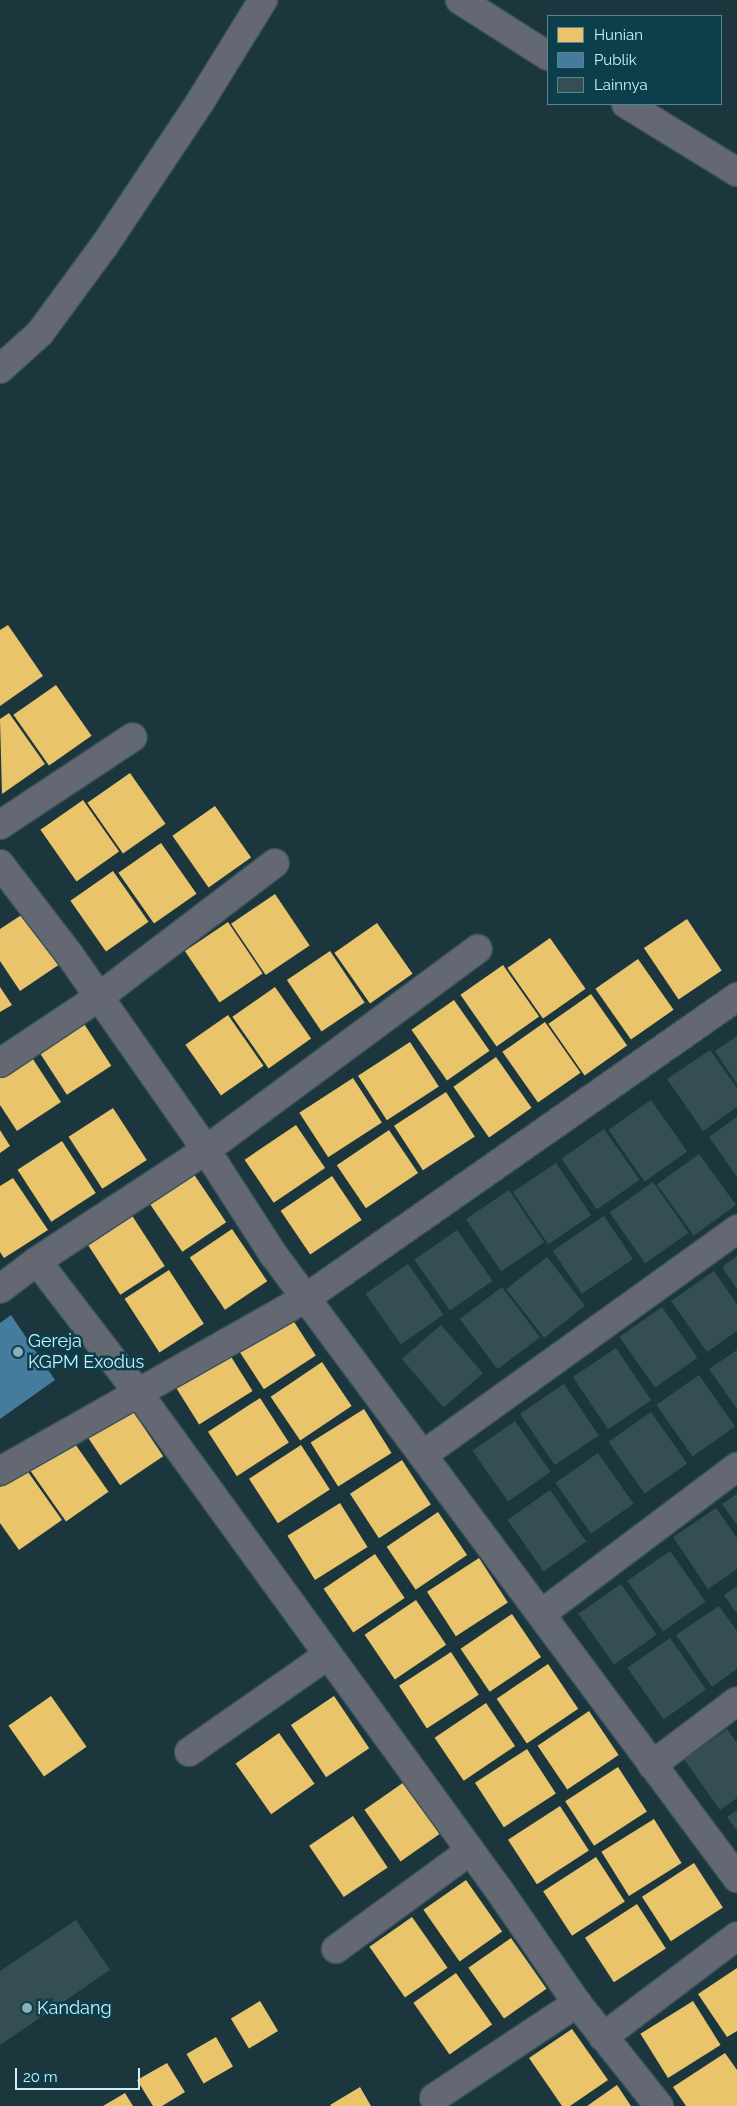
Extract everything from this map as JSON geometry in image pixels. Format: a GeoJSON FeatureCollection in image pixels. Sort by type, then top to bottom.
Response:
{"type":"FeatureCollection","features":[{"type":"Feature","properties":{"kind":"street"},"geometry":{"type":"LineString","coordinates":[[0,369],[40,333],[104,246],[200,102],[263,0]]}},
{"type":"Feature","properties":{"kind":"street"},"geometry":{"type":"LineString","coordinates":[[460,0],[547,55]]}},
{"type":"Feature","properties":{"kind":"street"},"geometry":{"type":"LineString","coordinates":[[628,105],[737,172]]}},
{"type":"Feature","properties":{"kind":"street"},"geometry":{"type":"LineString","coordinates":[[0,825],[133,737]]}},
{"type":"Feature","properties":{"kind":"street"},"geometry":{"type":"LineString","coordinates":[[0,1063],[99,998],[275,863]]}},
{"type":"Feature","properties":{"kind":"street"},"geometry":{"type":"LineString","coordinates":[[0,864],[99,998],[206,1150],[273,1254],[737,1878]]}},
{"type":"Feature","properties":{"kind":"street"},"geometry":{"type":"LineString","coordinates":[[0,1289],[37,1261],[206,1150],[478,949]]}},
{"type":"Feature","properties":{"kind":"street"},"geometry":{"type":"LineString","coordinates":[[0,1471],[306,1298],[737,997]]}},
{"type":"Feature","properties":{"kind":"street"},"geometry":{"type":"LineString","coordinates":[[423,1455],[737,1229]]}},
{"type":"Feature","properties":{"kind":"street"},"geometry":{"type":"LineString","coordinates":[[37,1261],[139,1394],[470,1851],[577,2003],[659,2106]]}},
{"type":"Feature","properties":{"kind":"street"},"geometry":{"type":"LineString","coordinates":[[541,1614],[737,1467]]}},
{"type":"Feature","properties":{"kind":"street"},"geometry":{"type":"LineString","coordinates":[[189,1752],[328,1655]]}},
{"type":"Feature","properties":{"kind":"street"},"geometry":{"type":"LineString","coordinates":[[652,1764],[737,1701]]}},
{"type":"Feature","properties":{"kind":"street"},"geometry":{"type":"LineString","coordinates":[[336,1949],[470,1851]]}},
{"type":"Feature","properties":{"kind":"street"},"geometry":{"type":"LineString","coordinates":[[603,2037],[737,1936]]}},
{"type":"Feature","properties":{"kind":"street"},"geometry":{"type":"LineString","coordinates":[[434,2098],[577,2003]]}},
{"type":"Feature","properties":{"kind":"building: Hunian"},"geometry":{"type":"Polygon","coordinates":[[[8,625],[43,676],[0,706],[0,630],[8,625]]]}},
{"type":"Feature","properties":{"kind":"building: Hunian"},"geometry":{"type":"Polygon","coordinates":[[[56,685],[92,736],[49,766],[13,715],[56,685]]]}},
{"type":"Feature","properties":{"kind":"building: Hunian"},"geometry":{"type":"Polygon","coordinates":[[[9,713],[45,764],[2,794],[0,719],[9,713]]]}},
{"type":"Feature","properties":{"kind":"building: Hunian"},"geometry":{"type":"Polygon","coordinates":[[[130,773],[166,824],[123,854],[87,803],[130,773]]]}},
{"type":"Feature","properties":{"kind":"building: Hunian"},"geometry":{"type":"Polygon","coordinates":[[[83,800],[119,852],[77,881],[40,830],[83,800]]]}},
{"type":"Feature","properties":{"kind":"building: Hunian"},"geometry":{"type":"Polygon","coordinates":[[[215,806],[251,858],[209,887],[172,836],[215,806]]]}},
{"type":"Feature","properties":{"kind":"building: Hunian"},"geometry":{"type":"Polygon","coordinates":[[[161,843],[197,894],[154,924],[118,873],[161,843]]]}},
{"type":"Feature","properties":{"kind":"building: Hunian"},"geometry":{"type":"Polygon","coordinates":[[[113,871],[149,922],[106,952],[70,901],[113,871]]]}},
{"type":"Feature","properties":{"kind":"building: Hunian"},"geometry":{"type":"Polygon","coordinates":[[[275,894],[310,945],[266,975],[231,924],[275,894]]]}},
{"type":"Feature","properties":{"kind":"building: Hunian"},"geometry":{"type":"Polygon","coordinates":[[[29,910],[63,962],[20,991],[0,961],[0,929],[29,910]]]}},
{"type":"Feature","properties":{"kind":"building: Hunian"},"geometry":{"type":"Polygon","coordinates":[[[687,919],[722,970],[679,999],[644,948],[687,919]]]}},
{"type":"Feature","properties":{"kind":"building: Hunian"},"geometry":{"type":"Polygon","coordinates":[[[228,922],[263,973],[220,1002],[185,951],[228,922]]]}},
{"type":"Feature","properties":{"kind":"building: Hunian"},"geometry":{"type":"Polygon","coordinates":[[[377,923],[413,974],[370,1004],[334,953],[377,923]]]}},
{"type":"Feature","properties":{"kind":"building: Hunian"},"geometry":{"type":"Polygon","coordinates":[[[550,938],[586,989],[543,1019],[507,968],[550,938]]]}},
{"type":"Feature","properties":{"kind":"building: Hunian"},"geometry":{"type":"Polygon","coordinates":[[[330,951],[365,1002],[322,1031],[287,980],[330,951]]]}},
{"type":"Feature","properties":{"kind":"building: Hunian"},"geometry":{"type":"Polygon","coordinates":[[[638,959],[674,1010],[631,1040],[595,989],[638,959]]]}},
{"type":"Feature","properties":{"kind":"building: Hunian"},"geometry":{"type":"Polygon","coordinates":[[[503,965],[539,1017],[497,1046],[460,995],[503,965]]]}},
{"type":"Feature","properties":{"kind":"building: Hunian"},"geometry":{"type":"Polygon","coordinates":[[[0,987],[12,1005],[0,1012],[0,987]]]}},
{"type":"Feature","properties":{"kind":"building: Hunian"},"geometry":{"type":"Polygon","coordinates":[[[275,987],[311,1039],[269,1068],[232,1017],[275,987]]]}},
{"type":"Feature","properties":{"kind":"building: Hunian"},"geometry":{"type":"Polygon","coordinates":[[[591,994],[627,1046],[585,1075],[548,1024],[591,994]]]}},
{"type":"Feature","properties":{"kind":"building: Hunian"},"geometry":{"type":"Polygon","coordinates":[[[454,1000],[490,1051],[447,1081],[411,1030],[454,1000]]]}},
{"type":"Feature","properties":{"kind":"building: Hunian"},"geometry":{"type":"Polygon","coordinates":[[[77,1013],[111,1066],[67,1095],[33,1042],[77,1013]]]}},
{"type":"Feature","properties":{"kind":"building: Hunian"},"geometry":{"type":"Polygon","coordinates":[[[228,1015],[264,1066],[221,1096],[185,1045],[228,1015]]]}},
{"type":"Feature","properties":{"kind":"building: Hunian"},"geometry":{"type":"Polygon","coordinates":[[[545,1022],[581,1073],[538,1103],[502,1052],[545,1022]]]}},
{"type":"Feature","properties":{"kind":"building: Hunian"},"geometry":{"type":"Polygon","coordinates":[[[410,1042],[439,1086],[387,1120],[358,1076],[410,1042]]]}},
{"type":"Feature","properties":{"kind":"building: Hunian"},"geometry":{"type":"Polygon","coordinates":[[[27,1050],[61,1102],[17,1131],[0,1105],[0,1067],[27,1050]]]}},
{"type":"Feature","properties":{"kind":"building: Hunian"},"geometry":{"type":"Polygon","coordinates":[[[496,1057],[532,1108],[489,1138],[453,1087],[496,1057]]]}},
{"type":"Feature","properties":{"kind":"building: Hunian"},"geometry":{"type":"Polygon","coordinates":[[[353,1078],[382,1122],[328,1157],[299,1113],[353,1078]]]}},
{"type":"Feature","properties":{"kind":"building: Hunian"},"geometry":{"type":"Polygon","coordinates":[[[446,1092],[475,1136],[423,1170],[394,1126],[446,1092]]]}},
{"type":"Feature","properties":{"kind":"building: Hunian"},"geometry":{"type":"Polygon","coordinates":[[[113,1108],[147,1160],[102,1189],[69,1137],[113,1108]]]}},
{"type":"Feature","properties":{"kind":"building: Hunian"},"geometry":{"type":"Polygon","coordinates":[[[296,1125],[325,1168],[274,1203],[245,1160],[296,1125]]]}},
{"type":"Feature","properties":{"kind":"building: Hunian"},"geometry":{"type":"Polygon","coordinates":[[[0,1130],[10,1146],[0,1153],[0,1130]]]}},
{"type":"Feature","properties":{"kind":"building: Hunian"},"geometry":{"type":"Polygon","coordinates":[[[389,1130],[418,1173],[366,1208],[337,1165],[389,1130]]]}},
{"type":"Feature","properties":{"kind":"building: Hunian"},"geometry":{"type":"Polygon","coordinates":[[[62,1141],[96,1193],[51,1222],[18,1170],[62,1141]]]}},
{"type":"Feature","properties":{"kind":"building: Hunian"},"geometry":{"type":"Polygon","coordinates":[[[191,1170],[226,1222],[182,1252],[147,1200],[191,1170]]]}},
{"type":"Feature","properties":{"kind":"building: Hunian"},"geometry":{"type":"Polygon","coordinates":[[[332,1176],[362,1220],[310,1255],[281,1211],[332,1176]]]}},
{"type":"Feature","properties":{"kind":"building: Hunian"},"geometry":{"type":"Polygon","coordinates":[[[13,1178],[48,1230],[4,1258],[0,1252],[0,1186],[13,1178]]]}},
{"type":"Feature","properties":{"kind":"building: Hunian"},"geometry":{"type":"Polygon","coordinates":[[[131,1214],[165,1266],[120,1295],[87,1243],[131,1214]]]}},
{"type":"Feature","properties":{"kind":"building: Hunian"},"geometry":{"type":"Polygon","coordinates":[[[232,1229],[267,1281],[225,1310],[190,1258],[232,1229]]]}},
{"type":"Feature","properties":{"kind":"building: Hunian"},"geometry":{"type":"Polygon","coordinates":[[[169,1270],[204,1324],[159,1353],[125,1299],[169,1270]]]}},
{"type":"Feature","properties":{"kind":"building: Hunian"},"geometry":{"type":"Polygon","coordinates":[[[287,1311],[316,1355],[264,1389],[235,1345],[287,1311]]]}},
{"type":"Feature","properties":{"kind":"building: Hunian"},"geometry":{"type":"Polygon","coordinates":[[[225,1347],[253,1391],[199,1424],[172,1380],[225,1347]]]}},
{"type":"Feature","properties":{"kind":"building: Hunian"},"geometry":{"type":"Polygon","coordinates":[[[322,1362],[352,1406],[300,1441],[271,1397],[322,1362]]]}},
{"type":"Feature","properties":{"kind":"building: Hunian"},"geometry":{"type":"Polygon","coordinates":[[[260,1398],[289,1442],[237,1476],[208,1432],[260,1398]]]}},
{"type":"Feature","properties":{"kind":"building: Hunian"},"geometry":{"type":"Polygon","coordinates":[[[128,1404],[163,1456],[120,1485],[85,1433],[128,1404]]]}},
{"type":"Feature","properties":{"kind":"building: Hunian"},"geometry":{"type":"Polygon","coordinates":[[[364,1409],[392,1453],[338,1486],[311,1442],[364,1409]]]}},
{"type":"Feature","properties":{"kind":"building: Hunian"},"geometry":{"type":"Polygon","coordinates":[[[73,1441],[109,1492],[66,1522],[30,1471],[73,1441]]]}},
{"type":"Feature","properties":{"kind":"building: Hunian"},"geometry":{"type":"Polygon","coordinates":[[[301,1445],[330,1489],[278,1523],[249,1479],[301,1445]]]}},
{"type":"Feature","properties":{"kind":"building: Hunian"},"geometry":{"type":"Polygon","coordinates":[[[402,1460],[431,1504],[379,1538],[350,1494],[402,1460]]]}},
{"type":"Feature","properties":{"kind":"building: Hunian"},"geometry":{"type":"Polygon","coordinates":[[[26,1469],[62,1520],[19,1550],[0,1523],[0,1487],[26,1469]]]}},
{"type":"Feature","properties":{"kind":"building: Hunian"},"geometry":{"type":"Polygon","coordinates":[[[340,1503],[368,1547],[315,1580],[287,1536],[340,1503]]]}},
{"type":"Feature","properties":{"kind":"building: Hunian"},"geometry":{"type":"Polygon","coordinates":[[[438,1512],[467,1555],[416,1590],[387,1547],[438,1512]]]}},
{"type":"Feature","properties":{"kind":"building: Hunian"},"geometry":{"type":"Polygon","coordinates":[[[375,1554],[405,1598],[353,1633],[324,1589],[375,1554]]]}},
{"type":"Feature","properties":{"kind":"building: Hunian"},"geometry":{"type":"Polygon","coordinates":[[[479,1558],[508,1602],[456,1636],[427,1592],[479,1558]]]}},
{"type":"Feature","properties":{"kind":"building: Hunian"},"geometry":{"type":"Polygon","coordinates":[[[416,1600],[446,1645],[395,1679],[365,1635],[416,1600]]]}},
{"type":"Feature","properties":{"kind":"building: Hunian"},"geometry":{"type":"Polygon","coordinates":[[[512,1614],[541,1657],[490,1692],[461,1649],[512,1614]]]}},
{"type":"Feature","properties":{"kind":"building: Hunian"},"geometry":{"type":"Polygon","coordinates":[[[451,1652],[479,1695],[427,1729],[399,1686],[451,1652]]]}},
{"type":"Feature","properties":{"kind":"building: Hunian"},"geometry":{"type":"Polygon","coordinates":[[[548,1664],[578,1709],[527,1743],[497,1699],[548,1664]]]}},
{"type":"Feature","properties":{"kind":"building: Hunian"},"geometry":{"type":"Polygon","coordinates":[[[51,1696],[87,1747],[44,1777],[8,1726],[51,1696]]]}},
{"type":"Feature","properties":{"kind":"building: Hunian"},"geometry":{"type":"Polygon","coordinates":[[[334,1696],[369,1748],[326,1777],[291,1725],[334,1696]]]}},
{"type":"Feature","properties":{"kind":"building: Hunian"},"geometry":{"type":"Polygon","coordinates":[[[486,1703],[515,1746],[464,1781],[435,1738],[486,1703]]]}},
{"type":"Feature","properties":{"kind":"building: Hunian"},"geometry":{"type":"Polygon","coordinates":[[[589,1711],[619,1755],[567,1790],[538,1746],[589,1711]]]}},
{"type":"Feature","properties":{"kind":"building: Hunian"},"geometry":{"type":"Polygon","coordinates":[[[279,1733],[315,1784],[271,1814],[236,1763],[279,1733]]]}},
{"type":"Feature","properties":{"kind":"building: Hunian"},"geometry":{"type":"Polygon","coordinates":[[[527,1749],[556,1793],[504,1827],[475,1783],[527,1749]]]}},
{"type":"Feature","properties":{"kind":"building: Hunian"},"geometry":{"type":"Polygon","coordinates":[[[618,1767],[647,1811],[594,1846],[565,1801],[618,1767]]]}},
{"type":"Feature","properties":{"kind":"building: Hunian"},"geometry":{"type":"Polygon","coordinates":[[[407,1780],[443,1832],[401,1861],[364,1810],[407,1780]]]}},
{"type":"Feature","properties":{"kind":"building: Hunian"},"geometry":{"type":"Polygon","coordinates":[[[560,1806],[589,1850],[537,1884],[508,1840],[560,1806]]]}},
{"type":"Feature","properties":{"kind":"building: Hunian"},"geometry":{"type":"Polygon","coordinates":[[[353,1816],[388,1867],[344,1897],[309,1846],[353,1816]]]}},
{"type":"Feature","properties":{"kind":"building: Hunian"},"geometry":{"type":"Polygon","coordinates":[[[654,1819],[682,1863],[629,1896],[601,1852],[654,1819]]]}},
{"type":"Feature","properties":{"kind":"building: Hunian"},"geometry":{"type":"Polygon","coordinates":[[[596,1857],[625,1901],[572,1936],[543,1891],[596,1857]]]}},
{"type":"Feature","properties":{"kind":"building: Hunian"},"geometry":{"type":"Polygon","coordinates":[[[694,1863],[723,1907],[671,1941],[642,1897],[694,1863]]]}},
{"type":"Feature","properties":{"kind":"building: Hunian"},"geometry":{"type":"Polygon","coordinates":[[[466,1880],[502,1932],[460,1961],[423,1910],[466,1880]]]}},
{"type":"Feature","properties":{"kind":"building: Hunian"},"geometry":{"type":"Polygon","coordinates":[[[637,1904],[666,1948],[614,1982],[585,1938],[637,1904]]]}},
{"type":"Feature","properties":{"kind":"building: Hunian"},"geometry":{"type":"Polygon","coordinates":[[[412,1917],[448,1968],[405,1998],[369,1947],[412,1917]]]}},
{"type":"Feature","properties":{"kind":"building: Hunian"},"geometry":{"type":"Polygon","coordinates":[[[511,1938],[547,1989],[504,2019],[468,1968],[511,1938]]]}},
{"type":"Feature","properties":{"kind":"building: Hunian"},"geometry":{"type":"Polygon","coordinates":[[[737,1968],[737,2031],[727,2037],[698,1994],[737,1968]]]}},
{"type":"Feature","properties":{"kind":"building: Hunian"},"geometry":{"type":"Polygon","coordinates":[[[456,1973],[492,2025],[450,2054],[413,2003],[456,1973]]]}},
{"type":"Feature","properties":{"kind":"building: Hunian"},"geometry":{"type":"Polygon","coordinates":[[[260,2001],[278,2031],[249,2049],[231,2019],[260,2001]]]}},
{"type":"Feature","properties":{"kind":"building: Hunian"},"geometry":{"type":"Polygon","coordinates":[[[693,2001],[721,2045],[668,2078],[640,2034],[693,2001]]]}},
{"type":"Feature","properties":{"kind":"building: Hunian"},"geometry":{"type":"Polygon","coordinates":[[[572,2029],[608,2080],[570,2106],[562,2106],[529,2058],[572,2029]]]}},
{"type":"Feature","properties":{"kind":"building: Hunian"},"geometry":{"type":"Polygon","coordinates":[[[216,2037],[233,2066],[204,2083],[187,2054],[216,2037]]]}},
{"type":"Feature","properties":{"kind":"building: Hunian"},"geometry":{"type":"Polygon","coordinates":[[[725,2053],[737,2070],[737,2106],[686,2106],[673,2087],[725,2053]]]}},
{"type":"Feature","properties":{"kind":"building: Hunian"},"geometry":{"type":"Polygon","coordinates":[[[167,2063],[185,2092],[162,2106],[153,2106],[137,2080],[167,2063]]]}},
{"type":"Feature","properties":{"kind":"building: Hunian"},"geometry":{"type":"Polygon","coordinates":[[[617,2085],[631,2106],[587,2106],[617,2085]]]}},
{"type":"Feature","properties":{"kind":"building: Hunian"},"geometry":{"type":"Polygon","coordinates":[[[360,2087],[371,2106],[330,2105],[360,2087]]]}},
{"type":"Feature","properties":{"kind":"building: Hunian"},"geometry":{"type":"Polygon","coordinates":[[[125,2093],[133,2106],[103,2106],[125,2093]]]}},
{"type":"Feature","properties":{"kind":"building: Publik","name":"Gereja KGPM Exodus"},"geometry":{"type":"Polygon","coordinates":[[[11,1315],[55,1380],[0,1419],[0,1323],[11,1315]]]}},
{"type":"Feature","properties":{"kind":"building: Lainnya"},"geometry":{"type":"Polygon","coordinates":[[[737,1036],[737,1084],[715,1051],[737,1036]]]}},
{"type":"Feature","properties":{"kind":"building: Lainnya"},"geometry":{"type":"Polygon","coordinates":[[[710,1050],[737,1088],[737,1107],[703,1131],[667,1079],[710,1050]]]}},
{"type":"Feature","properties":{"kind":"building: Lainnya"},"geometry":{"type":"Polygon","coordinates":[[[651,1100],[687,1152],[645,1181],[608,1130],[651,1100]]]}},
{"type":"Feature","properties":{"kind":"building: Lainnya"},"geometry":{"type":"Polygon","coordinates":[[[737,1117],[737,1177],[709,1137],[737,1117]]]}},
{"type":"Feature","properties":{"kind":"building: Lainnya"},"geometry":{"type":"Polygon","coordinates":[[[604,1129],[640,1180],[597,1210],[561,1159],[604,1129]]]}},
{"type":"Feature","properties":{"kind":"building: Lainnya"},"geometry":{"type":"Polygon","coordinates":[[[699,1154],[736,1205],[694,1236],[657,1185],[699,1154]]]}},
{"type":"Feature","properties":{"kind":"building: Lainnya"},"geometry":{"type":"Polygon","coordinates":[[[556,1163],[591,1215],[548,1244],[513,1192],[556,1163]]]}},
{"type":"Feature","properties":{"kind":"building: Lainnya"},"geometry":{"type":"Polygon","coordinates":[[[653,1182],[689,1233],[645,1263],[610,1212],[653,1182]]]}},
{"type":"Feature","properties":{"kind":"building: Lainnya"},"geometry":{"type":"Polygon","coordinates":[[[509,1190],[544,1242],[501,1271],[466,1219],[509,1190]]]}},
{"type":"Feature","properties":{"kind":"building: Lainnya"},"geometry":{"type":"Polygon","coordinates":[[[604,1216],[633,1259],[582,1294],[553,1251],[604,1216]]]}},
{"type":"Feature","properties":{"kind":"building: Lainnya"},"geometry":{"type":"Polygon","coordinates":[[[457,1230],[493,1281],[450,1311],[414,1260],[457,1230]]]}},
{"type":"Feature","properties":{"kind":"building: Lainnya"},"geometry":{"type":"Polygon","coordinates":[[[737,1256],[737,1289],[722,1267],[737,1256]]]}},
{"type":"Feature","properties":{"kind":"building: Lainnya"},"geometry":{"type":"Polygon","coordinates":[[[547,1257],[585,1306],[544,1338],[506,1289],[547,1257]]]}},
{"type":"Feature","properties":{"kind":"building: Lainnya"},"geometry":{"type":"Polygon","coordinates":[[[408,1264],[444,1315],[401,1345],[365,1294],[408,1264]]]}},
{"type":"Feature","properties":{"kind":"building: Lainnya"},"geometry":{"type":"Polygon","coordinates":[[[714,1271],[737,1304],[737,1331],[707,1352],[671,1301],[714,1271]]]}},
{"type":"Feature","properties":{"kind":"building: Lainnya"},"geometry":{"type":"Polygon","coordinates":[[[502,1287],[540,1337],[498,1369],[460,1319],[502,1287]]]}},
{"type":"Feature","properties":{"kind":"building: Lainnya"},"geometry":{"type":"Polygon","coordinates":[[[662,1307],[698,1358],[655,1388],[619,1337],[662,1307]]]}},
{"type":"Feature","properties":{"kind":"building: Lainnya"},"geometry":{"type":"Polygon","coordinates":[[[441,1325],[483,1373],[444,1407],[402,1359],[441,1325]]]}},
{"type":"Feature","properties":{"kind":"building: Lainnya"},"geometry":{"type":"Polygon","coordinates":[[[616,1348],[651,1400],[608,1429],[573,1377],[616,1348]]]}},
{"type":"Feature","properties":{"kind":"building: Lainnya"},"geometry":{"type":"Polygon","coordinates":[[[737,1350],[737,1409],[709,1369],[737,1350]]]}},
{"type":"Feature","properties":{"kind":"building: Lainnya"},"geometry":{"type":"Polygon","coordinates":[[[699,1375],[735,1427],[693,1456],[656,1405],[699,1375]]]}},
{"type":"Feature","properties":{"kind":"building: Lainnya"},"geometry":{"type":"Polygon","coordinates":[[[564,1384],[599,1435],[555,1465],[520,1414],[564,1384]]]}},
{"type":"Feature","properties":{"kind":"building: Lainnya"},"geometry":{"type":"Polygon","coordinates":[[[651,1412],[687,1464],[645,1493],[608,1442],[651,1412]]]}},
{"type":"Feature","properties":{"kind":"building: Lainnya"},"geometry":{"type":"Polygon","coordinates":[[[515,1421],[551,1472],[508,1502],[472,1451],[515,1421]]]}},
{"type":"Feature","properties":{"kind":"building: Lainnya"},"geometry":{"type":"Polygon","coordinates":[[[598,1453],[634,1504],[591,1534],[555,1483],[598,1453]]]}},
{"type":"Feature","properties":{"kind":"building: Lainnya"},"geometry":{"type":"Polygon","coordinates":[[[550,1490],[586,1542],[544,1571],[507,1520],[550,1490]]]}},
{"type":"Feature","properties":{"kind":"building: Lainnya"},"geometry":{"type":"Polygon","coordinates":[[[737,1494],[737,1525],[722,1504],[737,1494]]]}},
{"type":"Feature","properties":{"kind":"building: Lainnya"},"geometry":{"type":"Polygon","coordinates":[[[716,1508],[737,1538],[737,1569],[708,1589],[673,1537],[716,1508]]]}},
{"type":"Feature","properties":{"kind":"building: Lainnya"},"geometry":{"type":"Polygon","coordinates":[[[670,1551],[706,1602],[663,1632],[627,1581],[670,1551]]]}},
{"type":"Feature","properties":{"kind":"building: Lainnya"},"geometry":{"type":"Polygon","coordinates":[[[621,1584],[657,1635],[614,1665],[578,1614],[621,1584]]]}},
{"type":"Feature","properties":{"kind":"building: Lainnya"},"geometry":{"type":"Polygon","coordinates":[[[737,1586],[737,1614],[724,1595],[737,1586]]]}},
{"type":"Feature","properties":{"kind":"building: Lainnya"},"geometry":{"type":"Polygon","coordinates":[[[719,1606],[737,1631],[737,1669],[712,1687],[676,1635],[719,1606]]]}},
{"type":"Feature","properties":{"kind":"building: Lainnya"},"geometry":{"type":"Polygon","coordinates":[[[670,1638],[706,1690],[664,1719],[627,1668],[670,1638]]]}},
{"type":"Feature","properties":{"kind":"building: Lainnya"},"geometry":{"type":"Polygon","coordinates":[[[727,1729],[737,1743],[737,1798],[720,1810],[684,1759],[727,1729]]]}},
{"type":"Feature","properties":{"kind":"building: Lainnya"},"geometry":{"type":"Polygon","coordinates":[[[737,1810],[737,1831],[727,1817],[737,1810]]]}},
{"type":"Feature","properties":{"kind":"building: Lainnya","name":"Kandang"},"geometry":{"type":"Polygon","coordinates":[[[76,1920],[110,1970],[0,2045],[0,1971],[76,1920]]]}},
{"type":"Feature","properties":{"kind":"place","name":"Gereja KGPM Exodus"},"geometry":{"type":"Point","coordinates":[18,1352]}},
{"type":"Feature","properties":{"kind":"place","name":"Kandang"},"geometry":{"type":"Point","coordinates":[27,2008]}}]}
